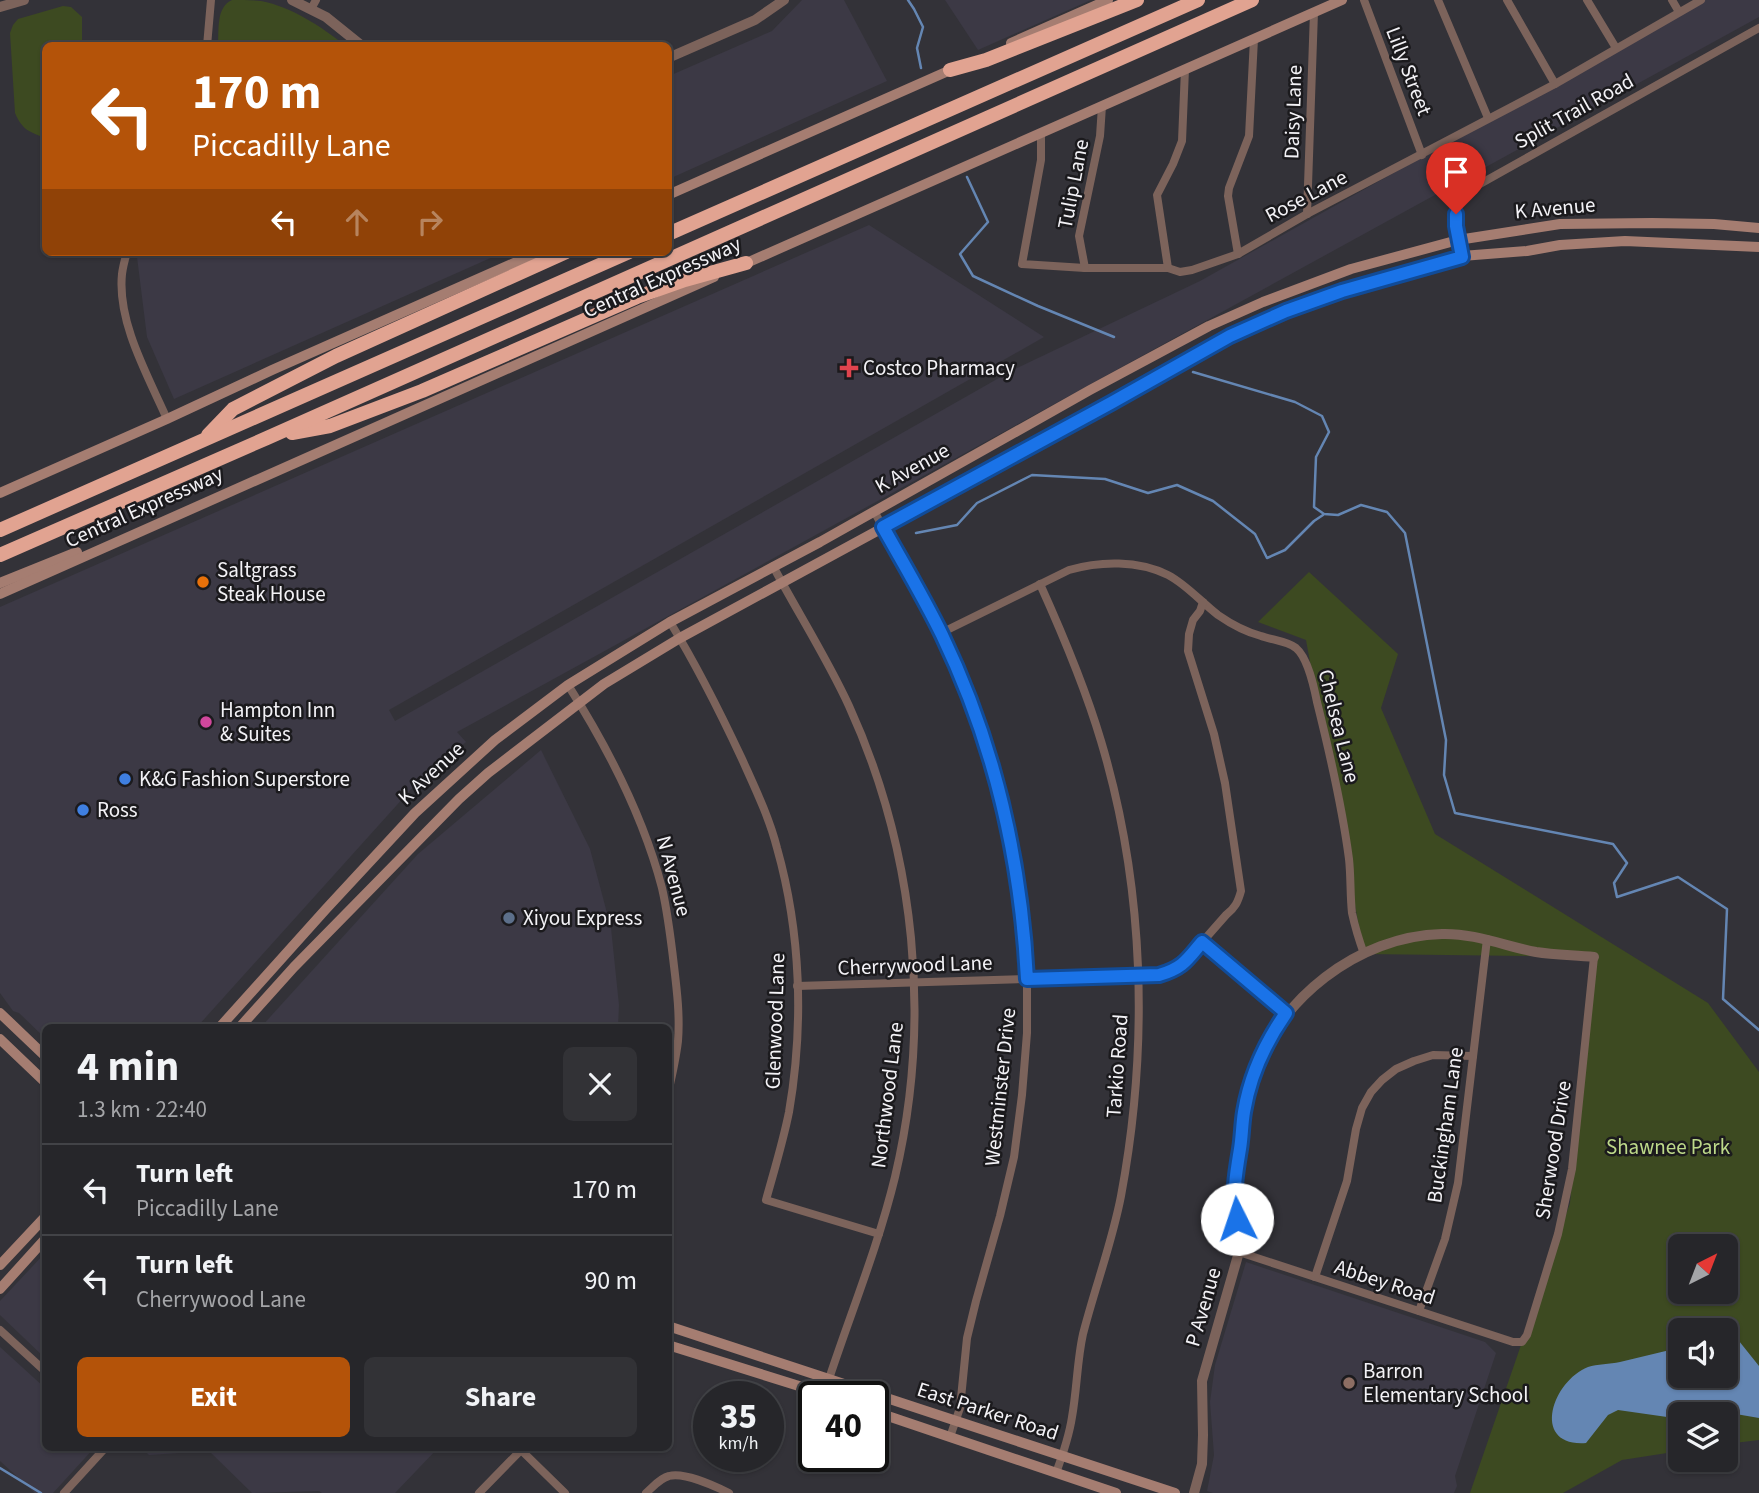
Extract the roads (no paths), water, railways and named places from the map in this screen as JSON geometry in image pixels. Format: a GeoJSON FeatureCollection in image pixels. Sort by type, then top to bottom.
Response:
{"type":"FeatureCollection","features":[{"type":"Feature","properties":{"kind":"highway"},"geometry":{"type":"LineString","coordinates":[[950,70],[986,60],[1137,0]]}},
{"type":"Feature","properties":{"kind":"highway","name":"Central Expressway"},"geometry":{"type":"LineString","coordinates":[[672,232],[1198,0]]}},
{"type":"Feature","properties":{"kind":"highway","name":"Central Expressway"},"geometry":{"type":"LineString","coordinates":[[0,555],[1252,0]]}},
{"type":"Feature","properties":{"kind":"highway"},"geometry":{"type":"LineString","coordinates":[[203,440],[233,409],[336,356],[557,256]]}},
{"type":"Feature","properties":{"kind":"highway","name":"Central Expressway"},"geometry":{"type":"LineString","coordinates":[[0,530],[619,256]]}},
{"type":"Feature","properties":{"kind":"highway"},"geometry":{"type":"LineString","coordinates":[[267,438],[330,426],[422,391],[637,297],[746,263]]}},
{"type":"Feature","properties":{"kind":"main road"},"geometry":{"type":"LineString","coordinates":[[672,193],[1108,0]]}},
{"type":"Feature","properties":{"kind":"main road","name":"Central Expressway"},"geometry":{"type":"LineString","coordinates":[[0,594],[1342,0]]}},
{"type":"Feature","properties":{"kind":"main road"},"geometry":{"type":"LineString","coordinates":[[1607,223],[1609,243]]}},
{"type":"Feature","properties":{"kind":"main road","name":"K Avenue"},"geometry":{"type":"LineString","coordinates":[[223,1024],[398,830],[438,790],[495,740],[568,685],[670,622],[1209,326],[1263,302],[1351,269],[1458,240],[1546,226],[1607,223],[1714,224],[1758,228]]}},
{"type":"Feature","properties":{"kind":"main road"},"geometry":{"type":"LineString","coordinates":[[1757,246],[1758,228]]}},
{"type":"Feature","properties":{"kind":"main road","name":"K Avenue"},"geometry":{"type":"LineString","coordinates":[[243,1024],[413,844],[488,772],[604,684],[680,638],[1230,336],[1342,291],[1462,257],[1560,245],[1609,243],[1757,246]]}},
{"type":"Feature","properties":{"kind":"main road"},"geometry":{"type":"LineString","coordinates":[[0,493],[530,256]]}},
{"type":"Feature","properties":{"kind":"main road"},"geometry":{"type":"LineString","coordinates":[[1116,376],[1126,395]]}},
{"type":"Feature","properties":{"kind":"main road"},"geometry":{"type":"LineString","coordinates":[[0,499],[27,486],[31,480]]}},
{"type":"Feature","properties":{"kind":"main road"},"geometry":{"type":"LineString","coordinates":[[0,583],[181,513]]}},
{"type":"Feature","properties":{"kind":"main road"},"geometry":{"type":"LineString","coordinates":[[398,830],[413,844]]}},
{"type":"Feature","properties":{"kind":"main road"},"geometry":{"type":"LineString","coordinates":[[283,957],[294,967]]}},
{"type":"Feature","properties":{"kind":"main road"},"geometry":{"type":"LineString","coordinates":[[0,1013],[42,1053]]}},
{"type":"Feature","properties":{"kind":"main road"},"geometry":{"type":"LineString","coordinates":[[0,1039],[42,1079]]}},
{"type":"Feature","properties":{"kind":"main road"},"geometry":{"type":"LineString","coordinates":[[0,1265],[42,1220]]}},
{"type":"Feature","properties":{"kind":"main road"},"geometry":{"type":"LineString","coordinates":[[0,1289],[42,1242]]}},
{"type":"Feature","properties":{"kind":"main road","name":"East Parker Road"},"geometry":{"type":"LineString","coordinates":[[672,1327],[1175,1493]]}},
{"type":"Feature","properties":{"kind":"main road"},"geometry":{"type":"LineString","coordinates":[[672,1346],[798,1386]]}},
{"type":"Feature","properties":{"kind":"main road"},"geometry":{"type":"LineString","coordinates":[[724,1363],[729,1346]]}},
{"type":"Feature","properties":{"kind":"main road","name":"East Parker Road"},"geometry":{"type":"LineString","coordinates":[[889,1416],[1116,1493]]}},
{"type":"Feature","properties":{"kind":"street"},"geometry":{"type":"LineString","coordinates":[[0,7],[24,0]]}},
{"type":"Feature","properties":{"kind":"street"},"geometry":{"type":"LineString","coordinates":[[207,42],[211,0]]}},
{"type":"Feature","properties":{"kind":"street"},"geometry":{"type":"LineString","coordinates":[[672,56],[755,20],[784,0]]}},
{"type":"Feature","properties":{"kind":"street","name":"Lilly Street"},"geometry":{"type":"LineString","coordinates":[[1364,0],[1422,155]]}},
{"type":"Feature","properties":{"kind":"street"},"geometry":{"type":"LineString","coordinates":[[1438,0],[1488,118]]}},
{"type":"Feature","properties":{"kind":"street"},"geometry":{"type":"LineString","coordinates":[[1507,0],[1555,83]]}},
{"type":"Feature","properties":{"kind":"street"},"geometry":{"type":"LineString","coordinates":[[1587,0],[1616,48]]}},
{"type":"Feature","properties":{"kind":"street"},"geometry":{"type":"LineString","coordinates":[[1672,0],[1679,12]]}},
{"type":"Feature","properties":{"kind":"street","name":"Rose Lane"},"geometry":{"type":"LineString","coordinates":[[1041,133],[1041,160],[1022,264],[1085,268],[1168,268],[1180,272],[1192,270],[1238,254],[1307,214],[1555,83],[1702,0]]}},
{"type":"Feature","properties":{"kind":"street"},"geometry":{"type":"LineString","coordinates":[[299,1],[313,5],[357,42]]}},
{"type":"Feature","properties":{"kind":"street","name":"Daisy Lane"},"geometry":{"type":"LineString","coordinates":[[1307,214],[1314,12]]}},
{"type":"Feature","properties":{"kind":"street","name":"Split Trail Road"},"geometry":{"type":"LineString","coordinates":[[1462,257],[1456,226],[1457,206],[1471,189],[1759,28]]}},
{"type":"Feature","properties":{"kind":"street"},"geometry":{"type":"LineString","coordinates":[[1238,254],[1228,188],[1249,136],[1254,38]]}},
{"type":"Feature","properties":{"kind":"street"},"geometry":{"type":"LineString","coordinates":[[1168,268],[1157,195],[1182,141],[1185,69]]}},
{"type":"Feature","properties":{"kind":"street","name":"Tulip Lane"},"geometry":{"type":"LineString","coordinates":[[1085,268],[1079,236],[1100,136],[1102,106]]}},
{"type":"Feature","properties":{"kind":"street"},"geometry":{"type":"LineString","coordinates":[[126,256],[122,274],[123,302],[133,342],[167,419]]}},
{"type":"Feature","properties":{"kind":"street","name":"Westminster Drive"},"geometry":{"type":"LineString","coordinates":[[874,511],[941,633],[976,718],[996,777],[1007,823],[1025,933],[1026,1046],[1014,1157],[970,1326],[960,1408],[950,1437]]}},
{"type":"Feature","properties":{"kind":"street","name":"Chelsea Lane"},"geometry":{"type":"LineString","coordinates":[[941,633],[1069,570],[1085,565],[1135,565],[1169,576],[1195,594],[1218,615],[1236,625],[1296,648],[1304,657],[1316,696],[1334,776],[1349,862],[1352,911],[1364,954]]}},
{"type":"Feature","properties":{"kind":"street","name":"Northwood Lane"},"geometry":{"type":"LineString","coordinates":[[773,566],[849,706],[869,756],[888,813],[902,871],[915,983],[912,1068],[905,1129],[879,1234],[829,1379]]}},
{"type":"Feature","properties":{"kind":"street","name":"Tarkio Road"},"geometry":{"type":"LineString","coordinates":[[1040,584],[1084,691],[1114,786],[1127,847],[1135,910],[1139,976],[1135,1084],[1123,1185],[1110,1244],[1083,1334],[1067,1444],[1056,1473]]}},
{"type":"Feature","properties":{"kind":"street","name":"Cherrywood Lane"},"geometry":{"type":"LineString","coordinates":[[797,986],[1159,975],[1182,965],[1234,909],[1241,891],[1225,783],[1214,734],[1188,651],[1193,620],[1203,602]]}},
{"type":"Feature","properties":{"kind":"street","name":"Glenwood Lane"},"geometry":{"type":"LineString","coordinates":[[670,622],[727,726],[764,810],[777,848],[795,937],[795,1063],[789,1113],[766,1200],[879,1234]]}},
{"type":"Feature","properties":{"kind":"street","name":"N Avenue"},"geometry":{"type":"LineString","coordinates":[[568,685],[610,757],[634,807],[662,887],[670,924],[678,1004],[678,1042],[672,1073]]}},
{"type":"Feature","properties":{"kind":"street","name":"P Avenue"},"geometry":{"type":"LineString","coordinates":[[1194,1493],[1202,1464],[1202,1381],[1239,1252],[1240,1234],[1234,1203],[1234,1184],[1244,1111],[1251,1080],[1261,1055],[1286,1013],[1329,975],[1364,954],[1413,936],[1445,933],[1487,939],[1538,952],[1594,957]]}},
{"type":"Feature","properties":{"kind":"street","name":"Buckingham Lane"},"geometry":{"type":"LineString","coordinates":[[1419,1311],[1445,1239],[1458,1183],[1487,939]]}},
{"type":"Feature","properties":{"kind":"street"},"geometry":{"type":"LineString","coordinates":[[1202,942],[1286,1013]]}},
{"type":"Feature","properties":{"kind":"street","name":"Sherwood Drive"},"geometry":{"type":"LineString","coordinates":[[1522,1342],[1527,1335],[1558,1234],[1572,1169],[1594,957]]}},
{"type":"Feature","properties":{"kind":"street"},"geometry":{"type":"LineString","coordinates":[[1315,1277],[1347,1181],[1362,1108],[1371,1092],[1396,1069],[1414,1061],[1433,1055],[1473,1056]]}},
{"type":"Feature","properties":{"kind":"street","name":"Abbey Road"},"geometry":{"type":"LineString","coordinates":[[1239,1252],[1513,1342],[1522,1342]]}},
{"type":"Feature","properties":{"kind":"street"},"geometry":{"type":"LineString","coordinates":[[0,1330],[42,1368]]}},
{"type":"Feature","properties":{"kind":"street"},"geometry":{"type":"LineString","coordinates":[[64,1493],[102,1451]]}},
{"type":"Feature","properties":{"kind":"street"},"geometry":{"type":"LineString","coordinates":[[479,1493],[520,1451]]}},
{"type":"Feature","properties":{"kind":"street"},"geometry":{"type":"LineString","coordinates":[[524,1451],[565,1493]]}},
{"type":"Feature","properties":{"kind":"street"},"geometry":{"type":"LineString","coordinates":[[646,1493],[666,1476],[676,1475],[729,1493]]}},
{"type":"Feature","properties":{"kind":"water"},"geometry":{"type":"Polygon","coordinates":[[[1738,1340],[1759,1366],[1759,1418],[1738,1414],[1738,1402],[1668,1402],[1668,1417],[1618,1410],[1608,1415],[1586,1443],[1569,1441],[1558,1435],[1553,1425],[1553,1412],[1564,1386],[1588,1367],[1668,1350],[1668,1388],[1738,1388],[1738,1340]]]}},
{"type":"Feature","properties":{"kind":"waterway"},"geometry":{"type":"LineString","coordinates":[[908,0],[923,27],[917,48],[921,68]]}},
{"type":"Feature","properties":{"kind":"waterway"},"geometry":{"type":"LineString","coordinates":[[967,177],[988,222],[960,254],[973,276],[1114,337]]}},
{"type":"Feature","properties":{"kind":"waterway"},"geometry":{"type":"LineString","coordinates":[[1193,372],[1295,402],[1322,416],[1329,432],[1316,457],[1314,507],[1324,514],[1338,515],[1361,505],[1387,512],[1405,533],[1446,740],[1444,775],[1455,813],[1613,844],[1627,863],[1614,883],[1617,897],[1678,877],[1727,909],[1723,999],[1759,1030]]}},
{"type":"Feature","properties":{"kind":"waterway"},"geometry":{"type":"LineString","coordinates":[[916,533],[957,525],[977,503],[1032,475],[1105,479],[1148,493],[1177,485],[1213,501],[1255,534],[1267,558],[1285,550],[1323,515]]}},
{"type":"Feature","properties":{"kind":"waterway"},"geometry":{"type":"LineString","coordinates":[[0,1468],[41,1493]]}},
{"type":"Feature","properties":{"kind":"place","name":"Costco Pharmacy"},"geometry":{"type":"Point","coordinates":[849,368]}},
{"type":"Feature","properties":{"kind":"place","name":"Saltgrass Steak House"},"geometry":{"type":"Point","coordinates":[203,582]}},
{"type":"Feature","properties":{"kind":"place","name":"Hampton Inn & Suites"},"geometry":{"type":"Point","coordinates":[206,722]}},
{"type":"Feature","properties":{"kind":"place","name":"K&G Fashion Superstore"},"geometry":{"type":"Point","coordinates":[125,779]}},
{"type":"Feature","properties":{"kind":"place","name":"Ross"},"geometry":{"type":"Point","coordinates":[83,810]}},
{"type":"Feature","properties":{"kind":"place","name":"Xiyou Express"},"geometry":{"type":"Point","coordinates":[509,918]}},
{"type":"Feature","properties":{"kind":"place","name":"Barron Elementary School"},"geometry":{"type":"Point","coordinates":[1349,1383]}},
{"type":"Feature","properties":{"kind":"park label","name":"Shawnee Park"},"geometry":{"type":"Point","coordinates":[1668,1147]}}]}
